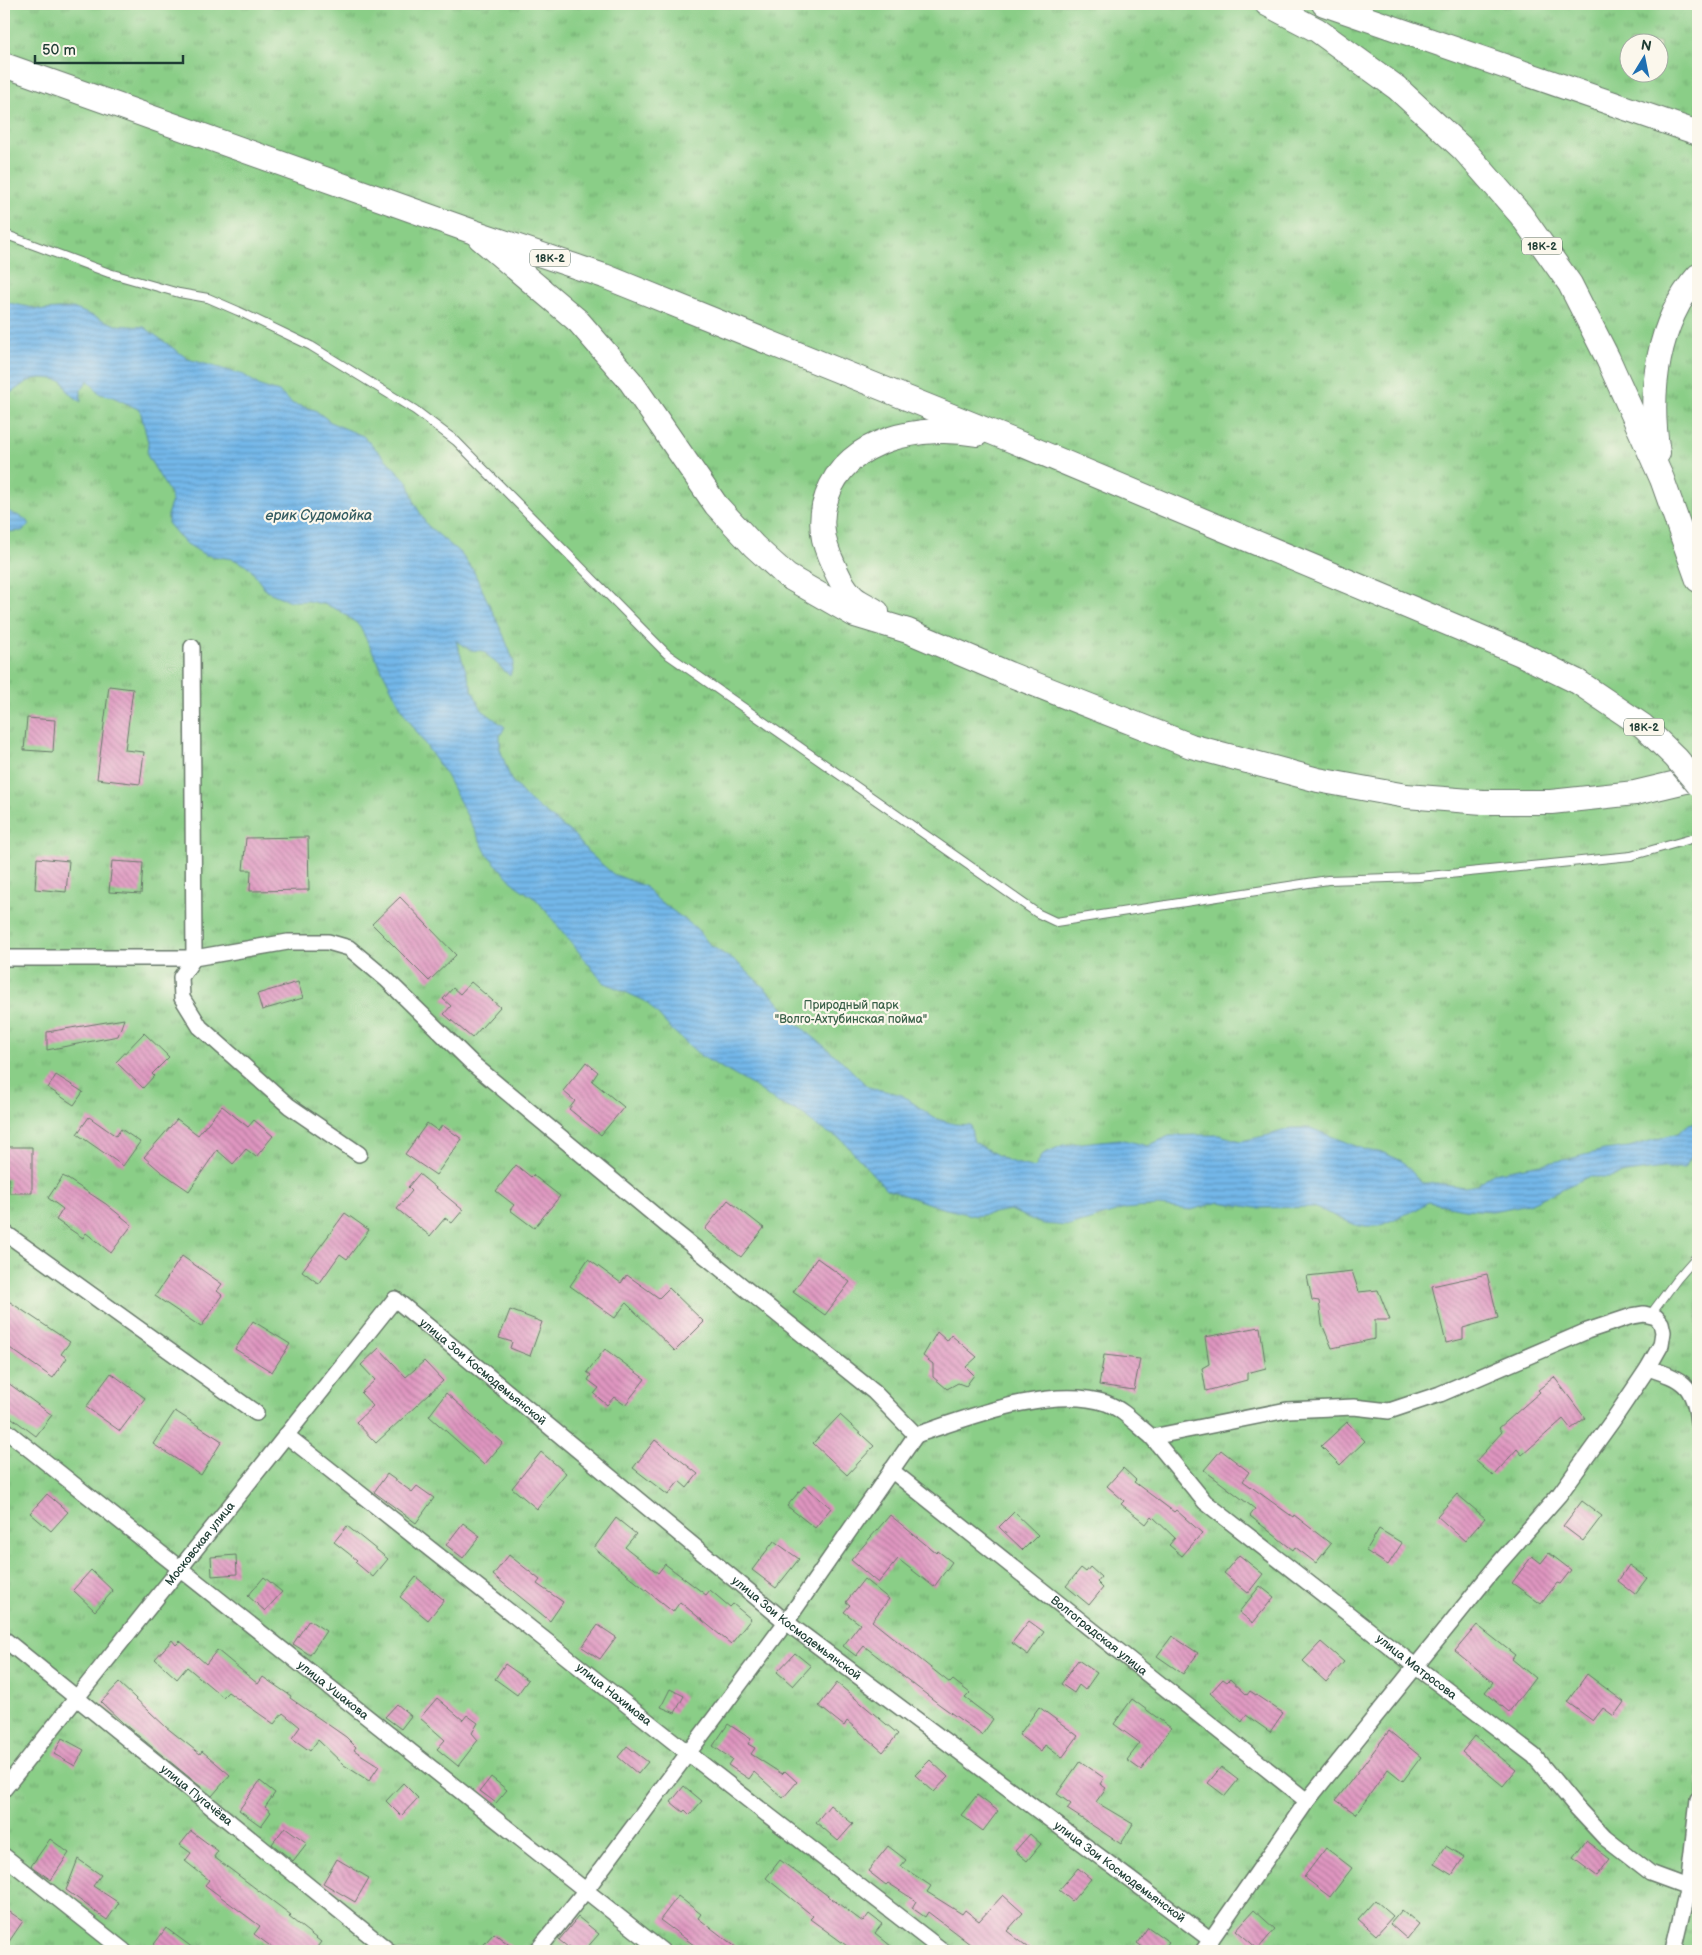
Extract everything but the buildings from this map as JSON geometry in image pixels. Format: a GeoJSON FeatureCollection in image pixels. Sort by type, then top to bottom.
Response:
{"type":"FeatureCollection","features":[{"type":"Feature","properties":{"kind":"main road","name":"18К-2"},"geometry":{"type":"LineString","coordinates":[[1267,4],[1317,30],[1396,88],[1464,150],[1520,215],[1570,284],[1608,358],[1662,479],[1698,580]]}},
{"type":"Feature","properties":{"kind":"main road"},"geometry":{"type":"LineString","coordinates":[[1324,4],[1698,133]]}},
{"type":"Feature","properties":{"kind":"main road","name":"18К-2"},"geometry":{"type":"LineString","coordinates":[[4,65],[471,231],[604,276],[1011,440],[1512,650],[1578,682],[1643,726],[1676,758],[1698,784]]}},
{"type":"Feature","properties":{"kind":"main road"},"geometry":{"type":"LineString","coordinates":[[471,231],[578,321],[631,382],[716,505],[754,546],[787,576],[855,615],[908,631],[1009,674],[1191,746],[1318,780],[1406,796],[1483,802],[1551,802],[1636,793],[1698,778]]}},
{"type":"Feature","properties":{"kind":"main road"},"geometry":{"type":"LineString","coordinates":[[1662,479],[1655,434],[1654,385],[1666,330],[1685,290],[1698,276]]}},
{"type":"Feature","properties":{"kind":"main road"},"geometry":{"type":"LineString","coordinates":[[908,631],[854,597],[838,576],[824,541],[822,509],[832,481],[847,464],[870,447],[896,437],[921,432],[961,431],[1011,440]]}},
{"type":"Feature","properties":{"kind":"street"},"geometry":{"type":"LineString","coordinates":[[192,647],[194,958],[181,977],[182,998],[200,1027],[289,1106],[358,1154]]}},
{"type":"Feature","properties":{"kind":"street"},"geometry":{"type":"LineString","coordinates":[[4,958],[194,958],[288,942],[328,942],[349,948],[386,979],[474,1065],[669,1227],[874,1392],[916,1434],[786,1622],[586,1890],[537,1951]]}},
{"type":"Feature","properties":{"kind":"street"},"geometry":{"type":"LineString","coordinates":[[4,1232],[256,1413]]}},
{"type":"Feature","properties":{"kind":"street","name":"Московская улица"},"geometry":{"type":"LineString","coordinates":[[4,1789],[395,1299]]}},
{"type":"Feature","properties":{"kind":"street","name":"улица Зои Космодемьянской"},"geometry":{"type":"LineString","coordinates":[[395,1299],[786,1622],[1207,1946]]}},
{"type":"Feature","properties":{"kind":"street"},"geometry":{"type":"LineString","coordinates":[[1152,1437],[1287,1410],[1354,1407],[1389,1411],[1440,1394],[1587,1331],[1632,1316],[1651,1314],[1661,1323],[1663,1332],[1661,1345],[1648,1368],[1559,1495],[1499,1562],[1307,1801],[1207,1946]]}},
{"type":"Feature","properties":{"kind":"street"},"geometry":{"type":"LineString","coordinates":[[1648,1368],[1669,1375],[1687,1386],[1693,1396],[1698,1422]]}},
{"type":"Feature","properties":{"kind":"street","name":"улица Матросова"},"geometry":{"type":"LineString","coordinates":[[916,1434],[988,1412],[1048,1399],[1082,1397],[1108,1404],[1152,1437],[1204,1502],[1534,1756],[1604,1838],[1650,1873],[1688,1887]]}},
{"type":"Feature","properties":{"kind":"street","name":"улица Ушакова"},"geometry":{"type":"LineString","coordinates":[[4,1429],[662,1951]]}},
{"type":"Feature","properties":{"kind":"street","name":"улица Нахимова"},"geometry":{"type":"LineString","coordinates":[[286,1435],[688,1753],[943,1951]]}},
{"type":"Feature","properties":{"kind":"street","name":"Волгоградская улица"},"geometry":{"type":"LineString","coordinates":[[891,1470],[1307,1801]]}},
{"type":"Feature","properties":{"kind":"street","name":"улица Пугачёва"},"geometry":{"type":"LineString","coordinates":[[4,1639],[389,1951]]}},
{"type":"Feature","properties":{"kind":"street"},"geometry":{"type":"LineString","coordinates":[[1673,1951],[1688,1887],[1698,1800]]}},
{"type":"Feature","properties":{"kind":"street"},"geometry":{"type":"LineString","coordinates":[[4,1856],[124,1951]]}},
{"type":"Feature","properties":{"kind":"lane"},"geometry":{"type":"LineString","coordinates":[[4,234],[109,273],[179,293],[208,298],[238,310],[311,346],[415,410],[456,441],[667,654],[1037,913],[1056,922],[1328,880],[1419,877],[1630,856],[1698,837]]}},
{"type":"Feature","properties":{"kind":"lane"},"geometry":{"type":"LineString","coordinates":[[1651,1314],[1698,1255]]}},
{"type":"Feature","properties":{"kind":"green space","name":"Природный парк \"Волго-Ахтубинская пойма\""},"geometry":{"type":"Polygon","coordinates":[[[4,4],[1698,4],[1698,1951],[4,1951],[4,4]]]}},
{"type":"Feature","properties":{"kind":"water","name":"ерик Судомойка"},"geometry":{"type":"Polygon","coordinates":[[[4,302],[44,310],[73,308],[116,325],[144,327],[188,359],[244,375],[260,386],[279,392],[293,404],[315,410],[332,423],[363,436],[408,482],[415,504],[427,525],[460,553],[473,570],[503,634],[514,662],[510,676],[483,651],[470,650],[456,641],[473,692],[482,710],[505,727],[500,736],[500,749],[511,780],[529,800],[574,835],[588,852],[613,874],[644,886],[658,900],[696,928],[710,945],[739,964],[773,996],[794,1021],[843,1062],[868,1087],[902,1095],[934,1118],[954,1124],[970,1125],[974,1142],[1008,1161],[1035,1168],[1043,1154],[1063,1145],[1120,1139],[1148,1146],[1169,1136],[1196,1135],[1219,1135],[1241,1141],[1292,1128],[1310,1128],[1366,1150],[1384,1153],[1402,1161],[1422,1183],[1465,1187],[1477,1185],[1493,1173],[1569,1159],[1604,1150],[1629,1147],[1678,1133],[1689,1124],[1698,1122],[1698,1150],[1690,1157],[1684,1168],[1663,1168],[1609,1177],[1588,1177],[1529,1204],[1492,1211],[1464,1209],[1428,1202],[1379,1226],[1358,1226],[1314,1207],[1256,1208],[1219,1202],[1191,1210],[1159,1206],[1125,1209],[1070,1226],[1042,1224],[1010,1210],[976,1216],[942,1208],[886,1189],[842,1140],[816,1126],[803,1114],[776,1102],[757,1088],[701,1056],[672,1030],[645,1001],[603,982],[537,900],[515,885],[487,854],[446,775],[404,713],[359,625],[340,611],[327,605],[308,601],[290,601],[266,591],[249,567],[233,559],[205,555],[184,542],[168,523],[168,512],[172,501],[169,492],[147,455],[148,442],[140,410],[113,397],[100,394],[88,380],[81,390],[81,402],[68,392],[63,381],[47,378],[31,380],[4,395],[4,302]]]}},
{"type":"Feature","properties":{"kind":"water"},"geometry":{"type":"Polygon","coordinates":[[[4,508],[24,518],[30,524],[22,531],[4,532],[4,508]]]}}]}
